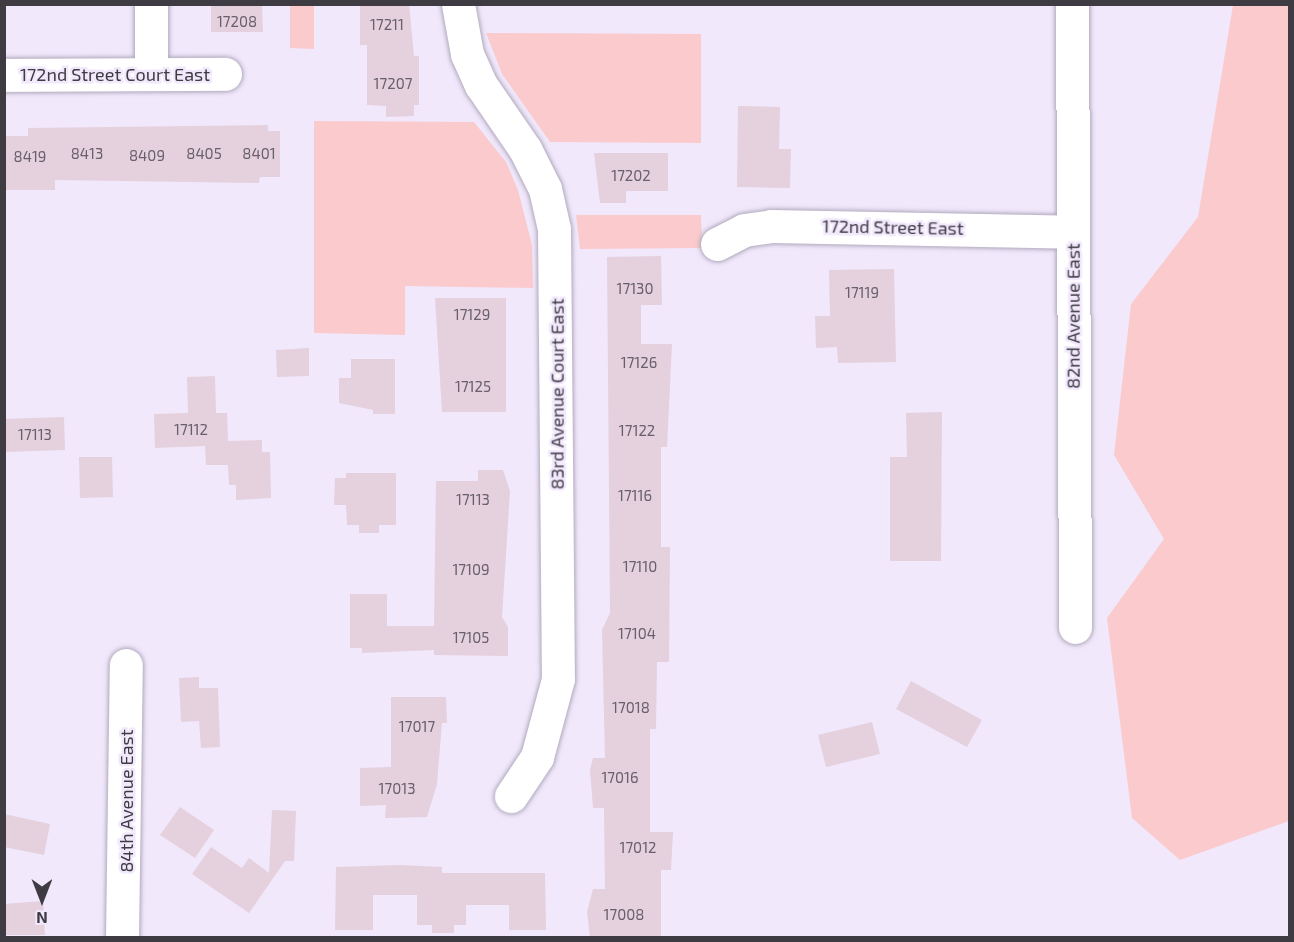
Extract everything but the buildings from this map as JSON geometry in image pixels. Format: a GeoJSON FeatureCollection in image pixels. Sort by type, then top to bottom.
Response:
{"type":"FeatureCollection","features":[{"type":"Feature","properties":{"kind":"street"},"geometry":{"type":"LineString","coordinates":[[151,4],[151,74]]}},
{"type":"Feature","properties":{"kind":"street","name":"83rd Avenue Court East"},"geometry":{"type":"LineString","coordinates":[[458,4],[467,54],[545,189],[554,229],[558,680],[537,758],[511,796]]}},
{"type":"Feature","properties":{"kind":"street","name":"82nd Avenue East"},"geometry":{"type":"LineString","coordinates":[[1072,4],[1075,627]]}},
{"type":"Feature","properties":{"kind":"street","name":"172nd Street Court East"},"geometry":{"type":"LineString","coordinates":[[4,75],[225,74]]}},
{"type":"Feature","properties":{"kind":"street","name":"172nd Street East"},"geometry":{"type":"LineString","coordinates":[[717,244],[744,230],[771,226],[1073,232]]}},
{"type":"Feature","properties":{"kind":"street","name":"84th Avenue East"},"geometry":{"type":"LineString","coordinates":[[122,938],[126,664]]}},
{"type":"Feature","properties":{"kind":"shaded area"},"geometry":{"type":"Polygon","coordinates":[[[290,5],[314,5],[314,49],[290,48],[290,5]]]}},
{"type":"Feature","properties":{"kind":"shaded area"},"geometry":{"type":"Polygon","coordinates":[[[1233,5],[1289,5],[1289,821],[1180,860],[1132,818],[1107,618],[1164,539],[1114,455],[1131,304],[1198,217],[1233,5]]]}},
{"type":"Feature","properties":{"kind":"shaded area"},"geometry":{"type":"Polygon","coordinates":[[[486,33],[701,34],[701,143],[550,142],[502,74],[486,33]]]}},
{"type":"Feature","properties":{"kind":"shaded area"},"geometry":{"type":"Polygon","coordinates":[[[314,121],[474,122],[506,162],[518,190],[532,245],[533,288],[405,286],[405,335],[314,333],[314,121]]]}},
{"type":"Feature","properties":{"kind":"shaded area"},"geometry":{"type":"Polygon","coordinates":[[[576,215],[701,215],[702,248],[580,249],[576,215]]]}}]}
